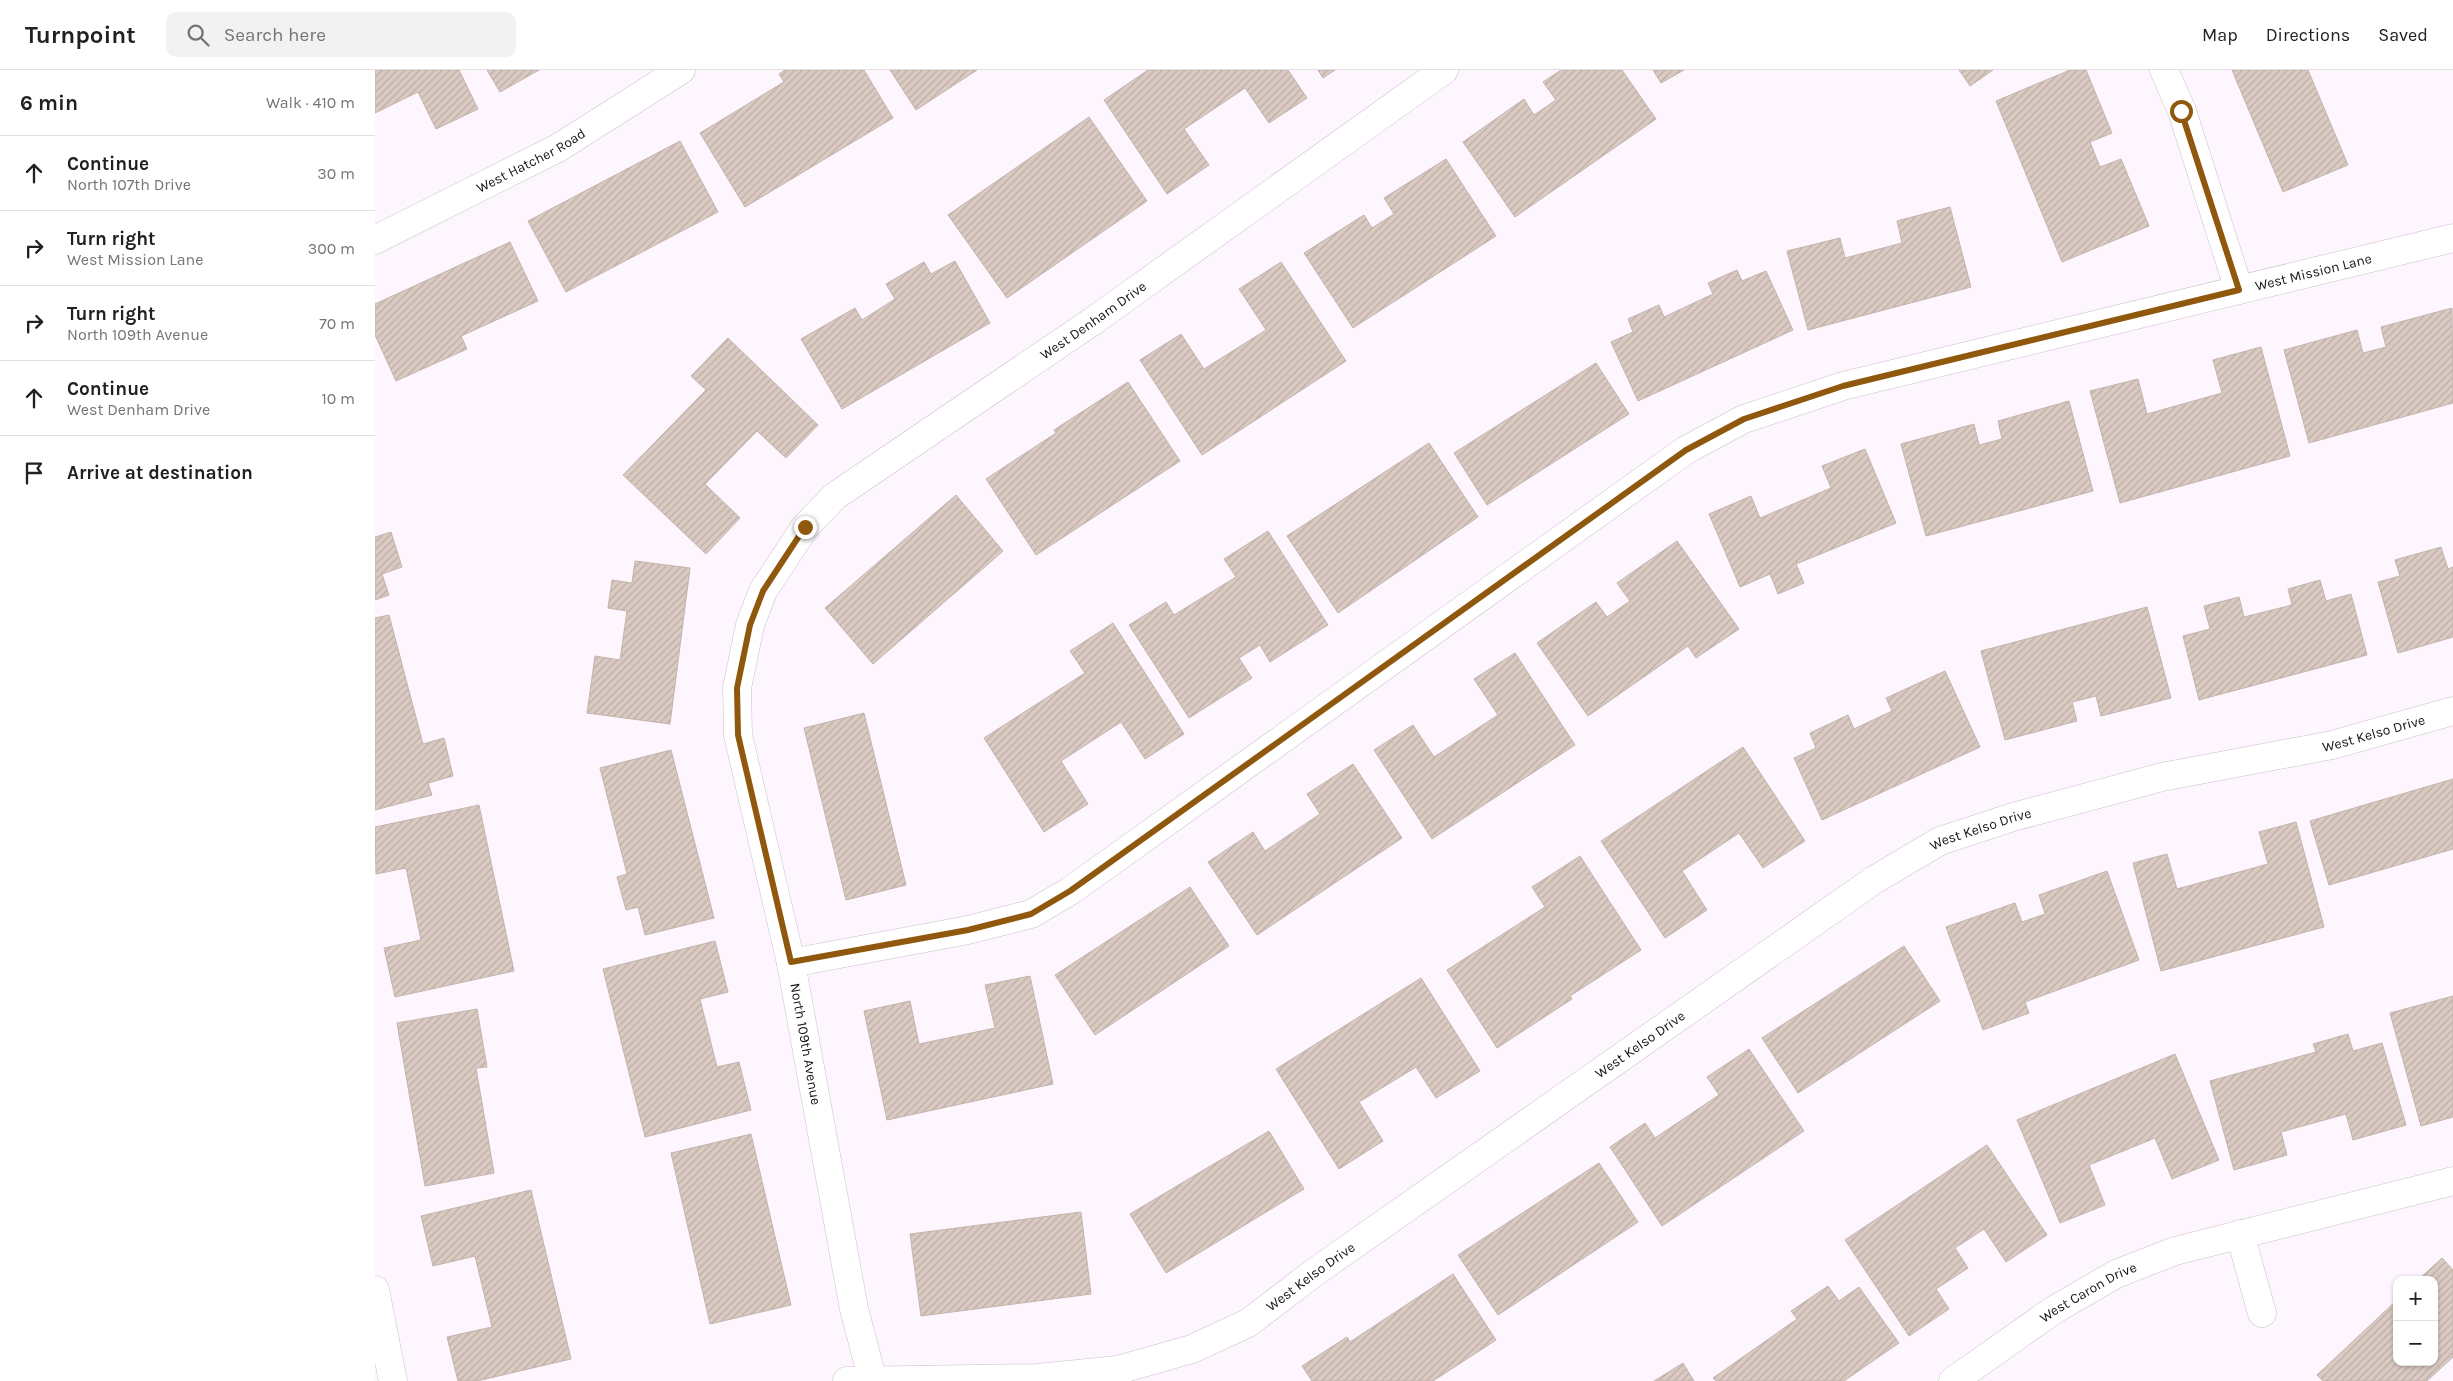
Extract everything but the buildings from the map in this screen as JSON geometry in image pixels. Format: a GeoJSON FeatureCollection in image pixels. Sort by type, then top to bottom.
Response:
{"type":"FeatureCollection","features":[{"type":"Feature","properties":{"kind":"street","name":"West Hatcher Road"},"geometry":{"type":"LineString","coordinates":[[375,240],[557,148],[681,70]]}},
{"type":"Feature","properties":{"kind":"street","name":"West Denham Drive"},"geometry":{"type":"LineString","coordinates":[[763,591],[805,527],[835,496],[1093,321],[1444,70]]}},
{"type":"Feature","properties":{"kind":"street"},"geometry":{"type":"LineString","coordinates":[[2164,70],[2181,111],[2239,290]]}},
{"type":"Feature","properties":{"kind":"street","name":"West Mission Lane"},"geometry":{"type":"LineString","coordinates":[[791,962],[968,930],[1031,914],[1070,891],[1686,450],[1744,419],[1843,386],[2453,238]]}},
{"type":"Feature","properties":{"kind":"street","name":"North 109th Avenue"},"geometry":{"type":"LineString","coordinates":[[763,591],[750,625],[737,688],[738,735],[791,962],[854,1309],[864,1381]]}},
{"type":"Feature","properties":{"kind":"street","name":"West Kelso Drive"},"geometry":{"type":"LineString","coordinates":[[864,1381],[1037,1378],[1118,1370],[1192,1350],[1248,1323],[1323,1266],[1874,880],[1940,841],[2013,817],[2162,777],[2332,745],[2453,711]]}},
{"type":"Feature","properties":{"kind":"street","name":"West Caron Drive"},"geometry":{"type":"LineString","coordinates":[[1953,1381],[2054,1310],[2116,1274],[2175,1251],[2453,1181]]}},
{"type":"Feature","properties":{"kind":"street"},"geometry":{"type":"LineString","coordinates":[[2240,1234],[2262,1313]]}},
{"type":"Feature","properties":{"kind":"street"},"geometry":{"type":"LineString","coordinates":[[375,1290],[393,1381]]}},
{"type":"Feature","properties":{"kind":"route"},"geometry":{"type":"LineString","coordinates":[[805,527],[763,591],[750,625],[737,688],[738,735],[791,962],[968,930],[1031,914],[1070,891],[1686,450],[1744,419],[1843,386],[2239,290],[2181,111]]}}]}
